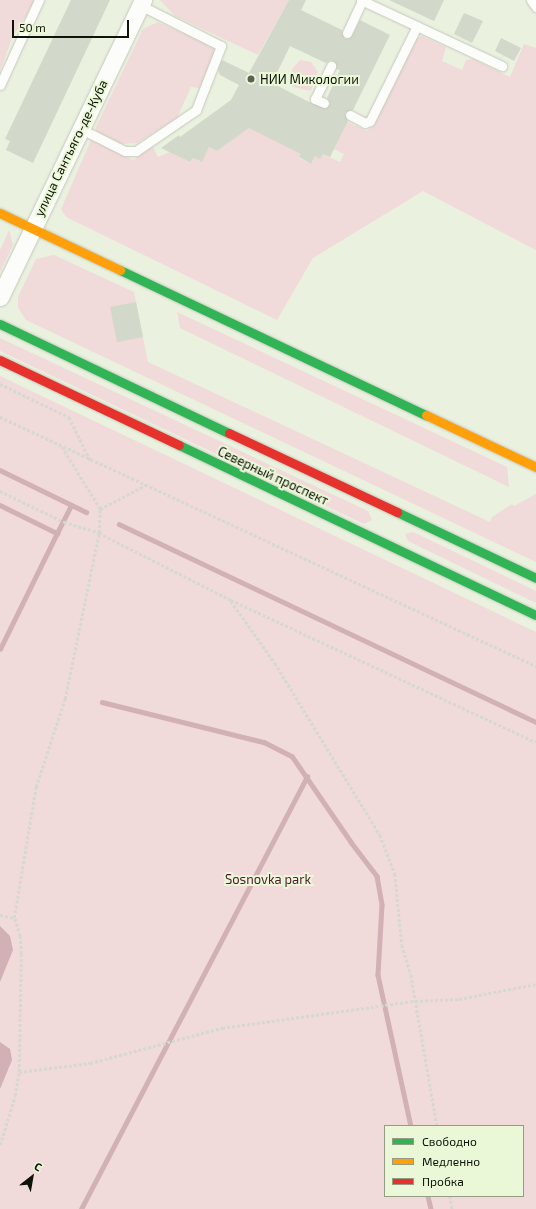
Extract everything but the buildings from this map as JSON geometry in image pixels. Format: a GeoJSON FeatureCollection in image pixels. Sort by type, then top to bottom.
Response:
{"type":"FeatureCollection","features":[{"type":"Feature","properties":{"kind":"main road"},"geometry":{"type":"LineString","coordinates":[[0,213],[536,467]]}},
{"type":"Feature","properties":{"kind":"main road","name":"Северный проспект"},"geometry":{"type":"LineString","coordinates":[[0,324],[536,578]]}},
{"type":"Feature","properties":{"kind":"main road","name":"Северный проспект"},"geometry":{"type":"LineString","coordinates":[[0,360],[536,615]]}},
{"type":"Feature","properties":{"kind":"main road"},"geometry":{"type":"LineString","coordinates":[[380,541],[395,510]]}},
{"type":"Feature","properties":{"kind":"street","name":"улица Сантьяго-де-Куба"},"geometry":{"type":"LineString","coordinates":[[0,297],[142,3]]}},
{"type":"Feature","properties":{"kind":"lane"},"geometry":{"type":"LineString","coordinates":[[0,85],[39,0]]}},
{"type":"Feature","properties":{"kind":"lane"},"geometry":{"type":"LineString","coordinates":[[347,33],[362,0],[502,66]]}},
{"type":"Feature","properties":{"kind":"lane"},"geometry":{"type":"LineString","coordinates":[[531,0],[536,7]]}},
{"type":"Feature","properties":{"kind":"lane"},"geometry":{"type":"LineString","coordinates":[[81,130],[125,151],[136,151],[196,110],[221,46],[142,3]]}},
{"type":"Feature","properties":{"kind":"lane"},"geometry":{"type":"LineString","coordinates":[[350,116],[366,122],[370,121],[417,26]]}},
{"type":"Feature","properties":{"kind":"lane"},"geometry":{"type":"LineString","coordinates":[[324,103],[315,98],[331,66]]}},
{"type":"Feature","properties":{"kind":"path"},"geometry":{"type":"LineString","coordinates":[[0,384],[69,417],[91,460]]}},
{"type":"Feature","properties":{"kind":"path"},"geometry":{"type":"LineString","coordinates":[[0,417],[536,666]]}},
{"type":"Feature","properties":{"kind":"path"},"geometry":{"type":"LineString","coordinates":[[0,1145],[15,1096],[19,1072],[21,954],[20,936],[14,918],[36,787],[65,699],[99,533],[100,509],[61,446]]}},
{"type":"Feature","properties":{"kind":"path"},"geometry":{"type":"LineString","coordinates":[[100,509],[146,486]]}},
{"type":"Feature","properties":{"kind":"path"},"geometry":{"type":"LineString","coordinates":[[0,491],[64,522],[99,533],[231,600],[536,742]]}},
{"type":"Feature","properties":{"kind":"path"},"geometry":{"type":"LineString","coordinates":[[231,600],[275,663],[380,835],[395,874],[402,945],[411,975],[437,1125]]}},
{"type":"Feature","properties":{"kind":"path"},"geometry":{"type":"LineString","coordinates":[[0,915],[14,918]]}},
{"type":"Feature","properties":{"kind":"path"},"geometry":{"type":"LineString","coordinates":[[19,1072],[90,1063],[222,1028],[415,1001],[459,999],[536,984]]}},
{"type":"Feature","properties":{"kind":"path"},"geometry":{"type":"LineString","coordinates":[[450,1197],[452,1209]]}},
{"type":"Feature","properties":{"kind":"green space"},"geometry":{"type":"Polygon","coordinates":[[[0,0],[36,0],[12,38],[0,71],[0,0]]]}},
{"type":"Feature","properties":{"kind":"green space"},"geometry":{"type":"Polygon","coordinates":[[[160,0],[289,0],[258,55],[175,16],[160,0]]]}},
{"type":"Feature","properties":{"kind":"green space"},"geometry":{"type":"Polygon","coordinates":[[[158,22],[214,47],[215,51],[200,88],[191,87],[177,118],[137,143],[121,144],[96,131],[96,127],[143,29],[158,22]]]}},
{"type":"Feature","properties":{"kind":"green space"},"geometry":{"type":"Polygon","coordinates":[[[422,36],[446,47],[442,61],[462,70],[466,60],[473,59],[510,77],[524,44],[536,48],[536,250],[423,191],[313,258],[277,320],[66,217],[61,209],[91,140],[133,160],[152,145],[158,157],[170,152],[190,162],[193,158],[201,162],[209,147],[217,151],[253,125],[301,153],[299,158],[311,164],[315,156],[323,154],[340,162],[344,154],[334,149],[347,122],[367,131],[373,126],[414,40],[422,36]]]}},
{"type":"Feature","properties":{"kind":"green space"},"geometry":{"type":"Polygon","coordinates":[[[300,60],[311,62],[318,72],[311,91],[293,87],[292,69],[300,60]]]}},
{"type":"Feature","properties":{"kind":"green space"},"geometry":{"type":"Polygon","coordinates":[[[9,230],[13,245],[0,272],[0,250],[9,230]]]}},
{"type":"Feature","properties":{"kind":"green space"},"geometry":{"type":"Polygon","coordinates":[[[54,255],[134,292],[148,362],[490,522],[492,517],[512,504],[514,506],[536,494],[536,562],[26,320],[18,308],[18,297],[36,259],[54,255]]]}},
{"type":"Feature","properties":{"kind":"green space"},"geometry":{"type":"Polygon","coordinates":[[[177,312],[507,467],[509,487],[180,328],[177,312]]]}},
{"type":"Feature","properties":{"kind":"green space"},"geometry":{"type":"Polygon","coordinates":[[[0,338],[368,511],[372,520],[364,524],[0,351],[0,338]]]}},
{"type":"Feature","properties":{"kind":"green space","name":"Sosnovka park"},"geometry":{"type":"Polygon","coordinates":[[[0,376],[536,632],[536,1209],[0,1209],[0,376]]]}},
{"type":"Feature","properties":{"kind":"green space"},"geometry":{"type":"Polygon","coordinates":[[[413,532],[536,591],[536,603],[408,541],[405,534],[413,532]]]}},
{"type":"Feature","properties":{"kind":"shaded area"},"geometry":{"type":"Polygon","coordinates":[[[0,926],[10,936],[13,950],[0,982],[0,926]]]}},
{"type":"Feature","properties":{"kind":"shaded area"},"geometry":{"type":"Polygon","coordinates":[[[0,1042],[10,1049],[12,1060],[0,1089],[0,1042]]]}},
{"type":"Feature","properties":{"kind":"waterway"},"geometry":{"type":"LineString","coordinates":[[0,470],[86,512]]}},
{"type":"Feature","properties":{"kind":"waterway"},"geometry":{"type":"LineString","coordinates":[[0,505],[57,533],[71,505]]}},
{"type":"Feature","properties":{"kind":"waterway"},"geometry":{"type":"LineString","coordinates":[[119,524],[536,722]]}},
{"type":"Feature","properties":{"kind":"waterway"},"geometry":{"type":"LineString","coordinates":[[0,649],[57,533]]}},
{"type":"Feature","properties":{"kind":"waterway"},"geometry":{"type":"LineString","coordinates":[[102,702],[264,742],[292,756],[351,842],[377,876],[382,905],[378,975],[411,1125]]}},
{"type":"Feature","properties":{"kind":"waterway"},"geometry":{"type":"LineString","coordinates":[[81,1209],[307,777]]}},
{"type":"Feature","properties":{"kind":"waterway"},"geometry":{"type":"LineString","coordinates":[[428,1197],[431,1209]]}},
{"type":"Feature","properties":{"kind":"traffic: fast"},"geometry":{"type":"LineString","coordinates":[[120,270],[426,415]]}},
{"type":"Feature","properties":{"kind":"traffic: fast"},"geometry":{"type":"LineString","coordinates":[[0,324],[229,433]]}},
{"type":"Feature","properties":{"kind":"traffic: fast"},"geometry":{"type":"LineString","coordinates":[[179,445],[536,615]]}},
{"type":"Feature","properties":{"kind":"traffic: fast"},"geometry":{"type":"LineString","coordinates":[[397,512],[536,578]]}},
{"type":"Feature","properties":{"kind":"traffic: slow"},"geometry":{"type":"LineString","coordinates":[[0,213],[120,270]]}},
{"type":"Feature","properties":{"kind":"traffic: slow"},"geometry":{"type":"LineString","coordinates":[[426,415],[536,467]]}},
{"type":"Feature","properties":{"kind":"traffic: jam"},"geometry":{"type":"LineString","coordinates":[[0,360],[179,445]]}},
{"type":"Feature","properties":{"kind":"traffic: jam"},"geometry":{"type":"LineString","coordinates":[[229,433],[397,512]]}},
{"type":"Feature","properties":{"kind":"place","name":"НИИ Микологии"},"geometry":{"type":"Point","coordinates":[251,79]}}]}
